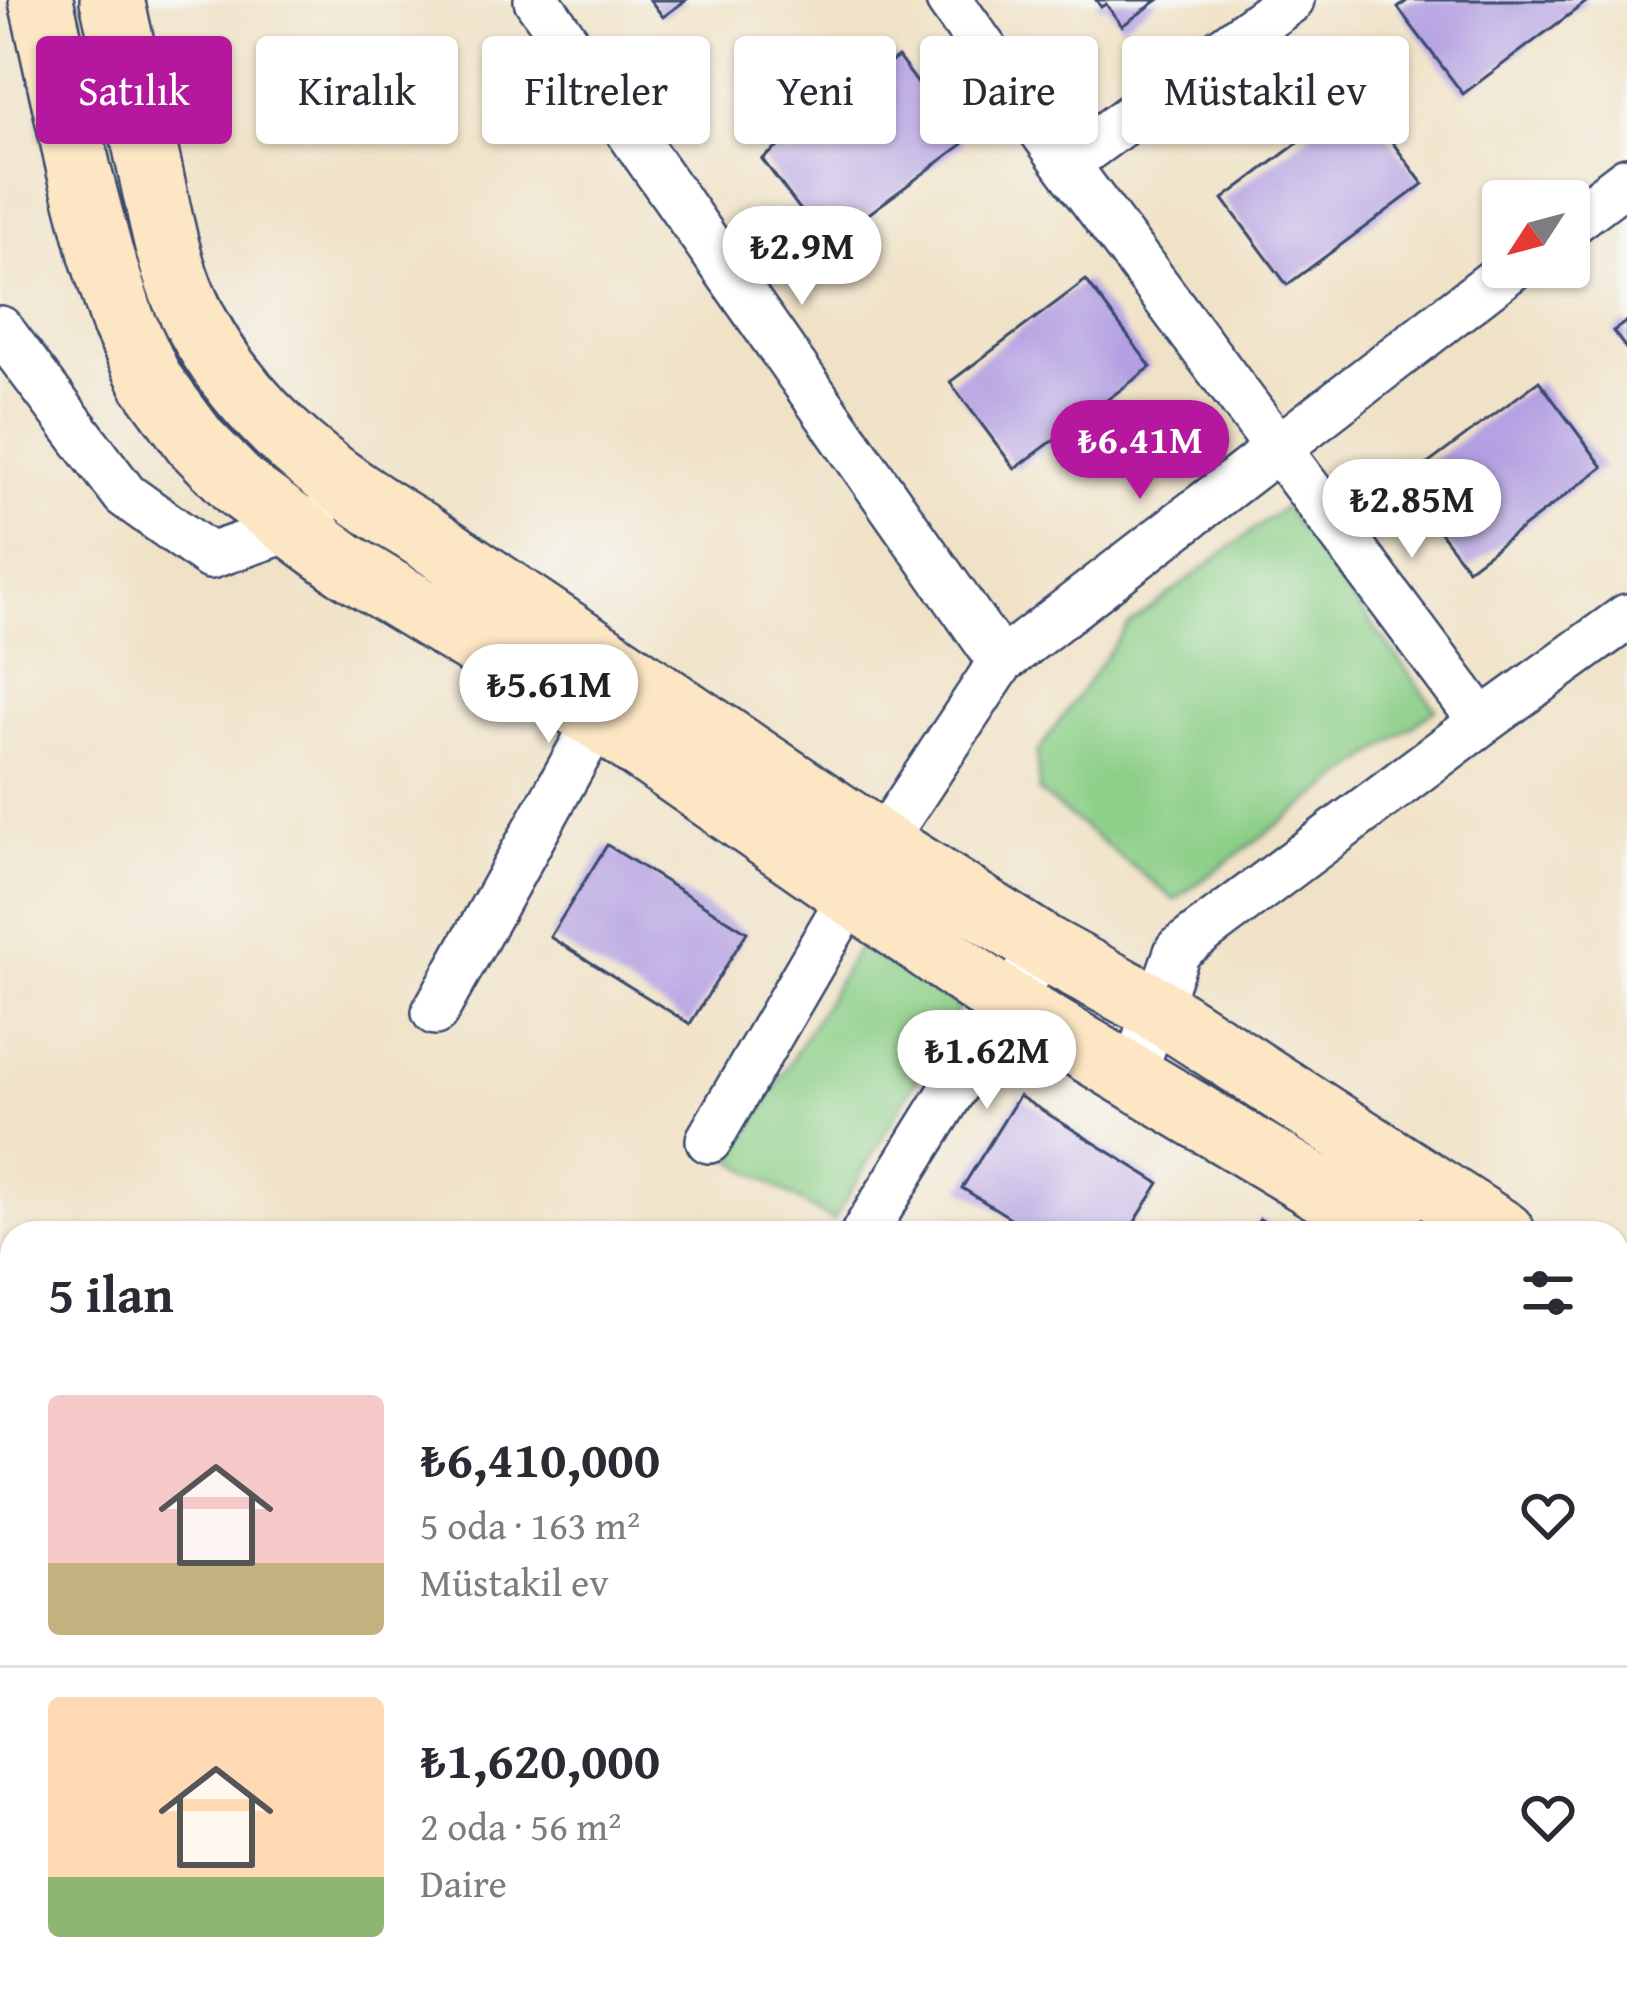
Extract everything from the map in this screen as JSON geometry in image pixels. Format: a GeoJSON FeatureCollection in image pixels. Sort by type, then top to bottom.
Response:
{"type":"FeatureCollection","features":[{"type":"Feature","properties":{"kind":"main road"},"geometry":{"type":"LineString","coordinates":[[41,0],[79,170],[122,321],[151,381],[196,442],[240,487],[346,565],[611,695]]}},
{"type":"Feature","properties":{"kind":"main road"},"geometry":{"type":"LineString","coordinates":[[112,0],[160,215],[185,300],[236,386],[285,439],[367,502],[416,531],[611,695],[866,868],[1007,1003],[1373,1221]]}},
{"type":"Feature","properties":{"kind":"main road"},"geometry":{"type":"LineString","coordinates":[[866,868],[1045,948],[1155,1008],[1484,1221]]}},
{"type":"Feature","properties":{"kind":"street"},"geometry":{"type":"LineString","coordinates":[[537,0],[1001,662]]}},
{"type":"Feature","properties":{"kind":"street"},"geometry":{"type":"LineString","coordinates":[[949,0],[1481,722]]}},
{"type":"Feature","properties":{"kind":"street"},"geometry":{"type":"LineString","coordinates":[[1066,164],[1291,0]]}},
{"type":"Feature","properties":{"kind":"street"},"geometry":{"type":"LineString","coordinates":[[1590,208],[1627,180]]}},
{"type":"Feature","properties":{"kind":"street"},"geometry":{"type":"LineString","coordinates":[[709,1140],[866,868],[1001,662],[1486,288]]}},
{"type":"Feature","properties":{"kind":"street"},"geometry":{"type":"LineString","coordinates":[[0,329],[125,495],[210,556],[367,502]]}},
{"type":"Feature","properties":{"kind":"street"},"geometry":{"type":"LineString","coordinates":[[1132,1077],[1178,950],[1627,617]]}},
{"type":"Feature","properties":{"kind":"street"},"geometry":{"type":"LineString","coordinates":[[435,1012],[611,695]]}},
{"type":"Feature","properties":{"kind":"street"},"geometry":{"type":"LineString","coordinates":[[871,1221],[1045,948]]}},
{"type":"Feature","properties":{"kind":"green space"},"geometry":{"type":"Polygon","coordinates":[[[1284,507],[1436,709],[1175,900],[1039,792],[1037,753],[1128,625],[1284,507]]]}},
{"type":"Feature","properties":{"kind":"green space"},"geometry":{"type":"Polygon","coordinates":[[[859,946],[960,1006],[833,1221],[732,1160],[859,946]]]}},
{"type":"Feature","properties":{"kind":"building"},"geometry":{"type":"Polygon","coordinates":[[[650,0],[686,0],[663,17],[650,0]]]}},
{"type":"Feature","properties":{"kind":"building"},"geometry":{"type":"Polygon","coordinates":[[[1096,0],[1158,0],[1122,26],[1106,4],[1101,7],[1096,0]]]}},
{"type":"Feature","properties":{"kind":"building"},"geometry":{"type":"Polygon","coordinates":[[[1408,0],[1589,0],[1463,94],[1398,8],[1408,0]]]}},
{"type":"Feature","properties":{"kind":"building"},"geometry":{"type":"Polygon","coordinates":[[[896,58],[920,86],[920,144],[963,144],[827,245],[762,159],[782,144],[896,144],[896,58]]]}},
{"type":"Feature","properties":{"kind":"building"},"geometry":{"type":"Polygon","coordinates":[[[1296,144],[1394,144],[1423,184],[1287,285],[1223,199],[1296,144]]]}},
{"type":"Feature","properties":{"kind":"building"},"geometry":{"type":"Polygon","coordinates":[[[1086,280],[1151,367],[1015,469],[950,382],[1086,280]]]}},
{"type":"Feature","properties":{"kind":"building"},"geometry":{"type":"Polygon","coordinates":[[[1627,321],[1627,350],[1613,331],[1627,321]]]}},
{"type":"Feature","properties":{"kind":"building"},"geometry":{"type":"Polygon","coordinates":[[[1539,381],[1603,467],[1468,569],[1402,483],[1539,381]]]}},
{"type":"Feature","properties":{"kind":"building"},"geometry":{"type":"Polygon","coordinates":[[[607,845],[747,932],[690,1024],[550,937],[607,845]]]}},
{"type":"Feature","properties":{"kind":"building"},"geometry":{"type":"Polygon","coordinates":[[[1019,1096],[1159,1183],[1135,1221],[1016,1221],[962,1188],[1019,1096]]]}}]}
